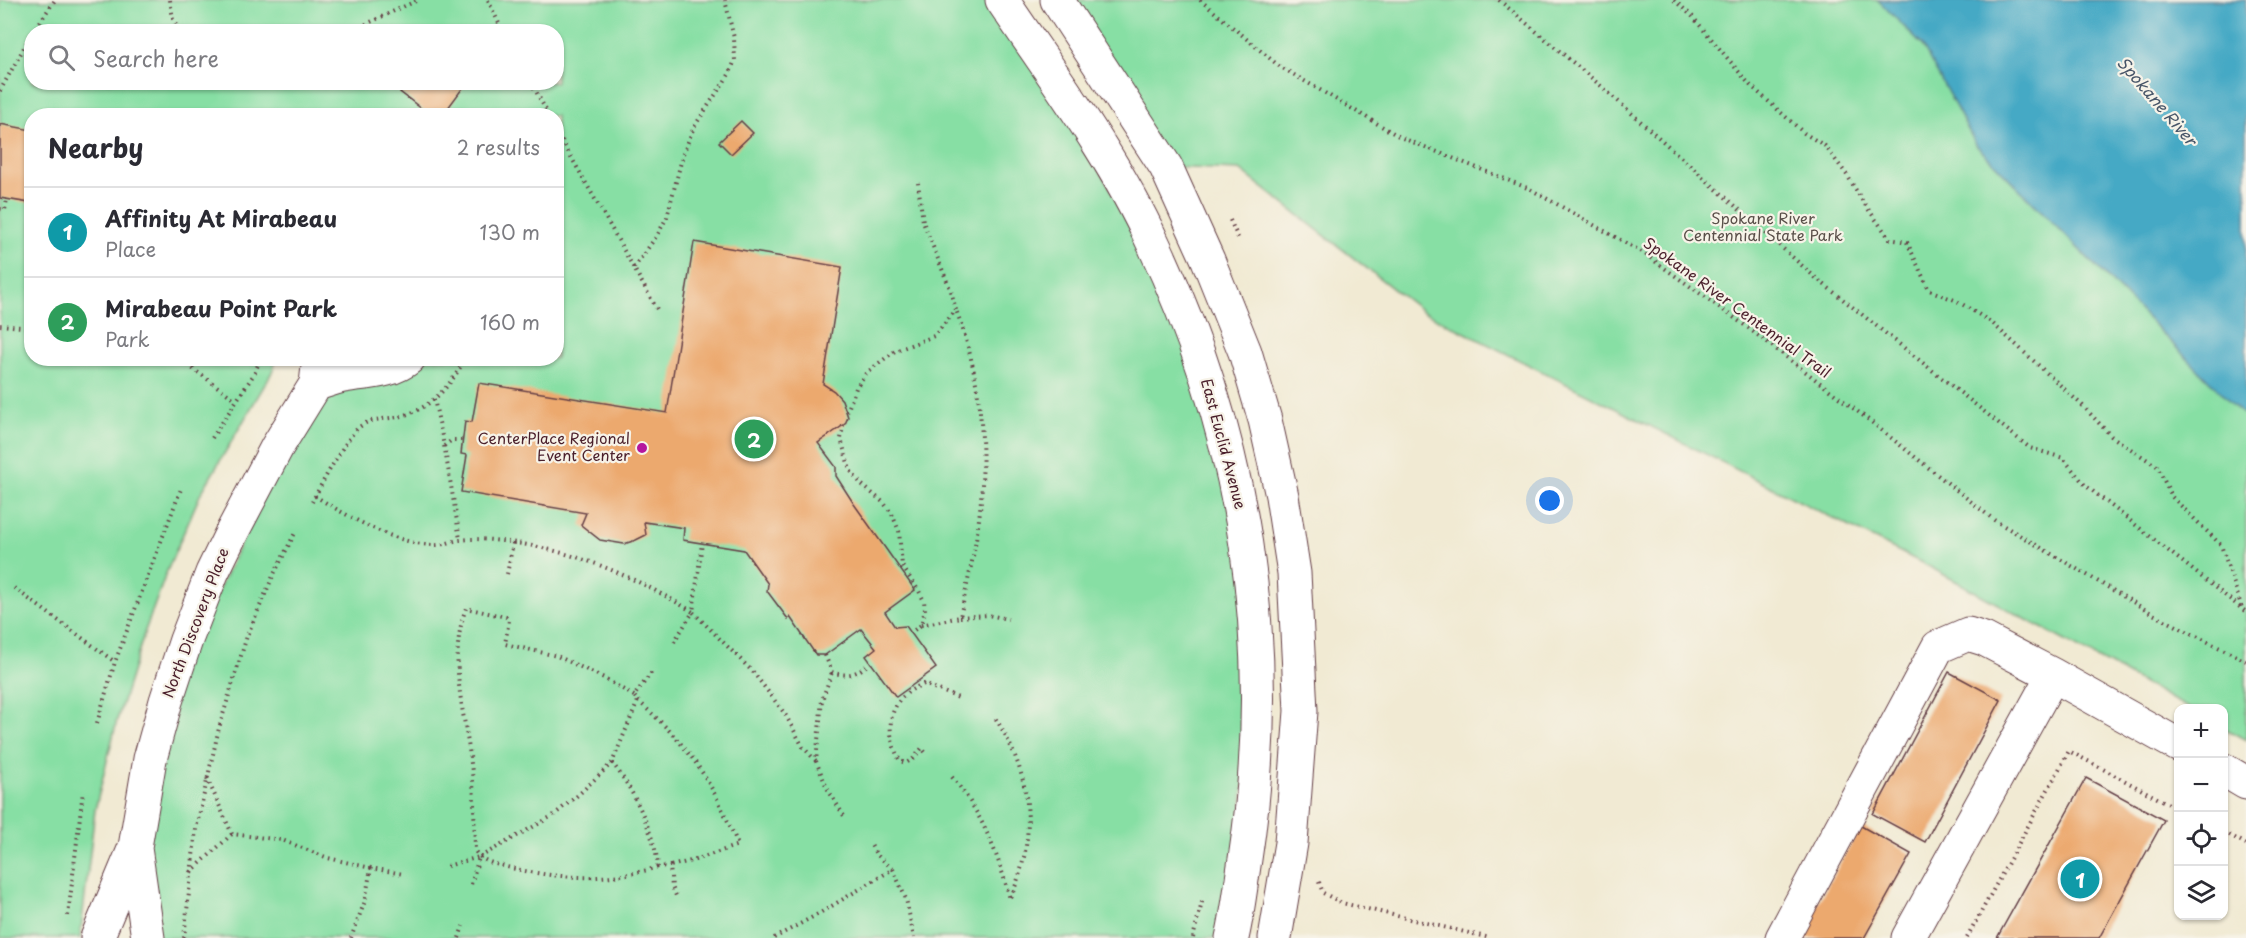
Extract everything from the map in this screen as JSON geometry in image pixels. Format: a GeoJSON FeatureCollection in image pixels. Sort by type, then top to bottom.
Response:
{"type":"FeatureCollection","features":[{"type":"Feature","properties":{"kind":"street","name":"East Euclid Avenue"},"geometry":{"type":"LineString","coordinates":[[1002,0],[1101,147],[1153,241],[1187,321],[1214,400],[1234,478],[1247,544],[1258,684],[1257,764],[1240,937]]}},
{"type":"Feature","properties":{"kind":"street"},"geometry":{"type":"LineString","coordinates":[[1057,0],[1166,167],[1208,260],[1245,352],[1265,420],[1282,496],[1294,573],[1301,711],[1291,843],[1275,938]]}},
{"type":"Feature","properties":{"kind":"street","name":"North Discovery Place"},"geometry":{"type":"LineString","coordinates":[[148,938],[135,847],[150,759],[166,701],[212,573],[318,371],[341,376],[397,366]]}},
{"type":"Feature","properties":{"kind":"street"},"geometry":{"type":"LineString","coordinates":[[1782,938],[1938,646],[1968,634],[1984,639],[2174,743]]}},
{"type":"Feature","properties":{"kind":"street"},"geometry":{"type":"LineString","coordinates":[[1908,938],[2052,675]]}},
{"type":"Feature","properties":{"kind":"street"},"geometry":{"type":"LineString","coordinates":[[2228,773],[2246,783]]}},
{"type":"Feature","properties":{"kind":"street","name":"North Discovery Place"},"geometry":{"type":"LineString","coordinates":[[82,932],[135,847]]}},
{"type":"Feature","properties":{"kind":"path"},"geometry":{"type":"LineString","coordinates":[[38,24],[55,0]]}},
{"type":"Feature","properties":{"kind":"path"},"geometry":{"type":"LineString","coordinates":[[170,0],[176,24]]}},
{"type":"Feature","properties":{"kind":"path"},"geometry":{"type":"LineString","coordinates":[[366,24],[418,0]]}},
{"type":"Feature","properties":{"kind":"path"},"geometry":{"type":"LineString","coordinates":[[488,0],[499,24]]}},
{"type":"Feature","properties":{"kind":"path"},"geometry":{"type":"LineString","coordinates":[[634,268],[667,217],[683,154],[694,126],[730,73],[735,60],[735,38],[725,0]]}},
{"type":"Feature","properties":{"kind":"path","name":"Spokane River Centennial Trail"},"geometry":{"type":"LineString","coordinates":[[1200,0],[1279,66],[1400,137],[1530,189],[1642,252],[1748,327],[1870,420],[1994,520],[2153,614],[2246,661]]}},
{"type":"Feature","properties":{"kind":"path"},"geometry":{"type":"LineString","coordinates":[[1499,0],[1601,86],[1816,278],[2030,448],[2063,458],[2085,485],[2244,611]]}},
{"type":"Feature","properties":{"kind":"path"},"geometry":{"type":"LineString","coordinates":[[1674,0],[1692,16],[1750,85],[1804,133],[1825,146],[1890,239],[1907,242],[1929,290],[1957,302],[1991,322],[2083,406],[2111,436],[2157,466],[2172,497],[2221,545],[2244,611]]}},
{"type":"Feature","properties":{"kind":"path"},"geometry":{"type":"LineString","coordinates":[[0,91],[24,47]]}},
{"type":"Feature","properties":{"kind":"path"},"geometry":{"type":"LineString","coordinates":[[535,90],[545,108]]}},
{"type":"Feature","properties":{"kind":"path"},"geometry":{"type":"LineString","coordinates":[[564,144],[658,311]]}},
{"type":"Feature","properties":{"kind":"path"},"geometry":{"type":"LineString","coordinates":[[918,183],[923,222],[963,326],[975,385],[982,453],[975,544],[960,617]]}},
{"type":"Feature","properties":{"kind":"path"},"geometry":{"type":"LineString","coordinates":[[0,208],[5,210],[7,199]]}},
{"type":"Feature","properties":{"kind":"path"},"geometry":{"type":"LineString","coordinates":[[847,412],[856,388],[866,373],[896,351],[934,336],[956,310]]}},
{"type":"Feature","properties":{"kind":"path"},"geometry":{"type":"LineString","coordinates":[[0,325],[24,327]]}},
{"type":"Feature","properties":{"kind":"path"},"geometry":{"type":"LineString","coordinates":[[189,366],[236,400]]}},
{"type":"Feature","properties":{"kind":"path"},"geometry":{"type":"LineString","coordinates":[[212,438],[258,366]]}},
{"type":"Feature","properties":{"kind":"path"},"geometry":{"type":"LineString","coordinates":[[312,502],[357,429],[371,420],[403,416],[420,408],[448,386],[460,366]]}},
{"type":"Feature","properties":{"kind":"path"},"geometry":{"type":"LineString","coordinates":[[434,399],[460,540]]}},
{"type":"Feature","properties":{"kind":"path"},"geometry":{"type":"LineString","coordinates":[[843,425],[841,439],[850,470],[861,484],[884,503],[892,514],[899,531],[902,566],[924,601],[921,625]]}},
{"type":"Feature","properties":{"kind":"path"},"geometry":{"type":"LineString","coordinates":[[444,446],[452,440],[463,440]]}},
{"type":"Feature","properties":{"kind":"path"},"geometry":{"type":"LineString","coordinates":[[97,723],[115,662],[181,489]]}},
{"type":"Feature","properties":{"kind":"path"},"geometry":{"type":"LineString","coordinates":[[315,496],[393,536],[434,546],[460,540],[513,543],[555,551],[610,569],[693,612],[753,672],[785,714],[803,747],[816,761],[827,788],[844,816]]}},
{"type":"Feature","properties":{"kind":"path"},"geometry":{"type":"LineString","coordinates":[[184,938],[196,829],[219,728],[247,636],[295,533]]}},
{"type":"Feature","properties":{"kind":"path"},"geometry":{"type":"LineString","coordinates":[[507,574],[513,543]]}},
{"type":"Feature","properties":{"kind":"path"},"geometry":{"type":"LineString","coordinates":[[674,642],[693,612],[702,543]]}},
{"type":"Feature","properties":{"kind":"path"},"geometry":{"type":"LineString","coordinates":[[14,588],[115,662]]}},
{"type":"Feature","properties":{"kind":"path"},"geometry":{"type":"LineString","coordinates":[[466,608],[506,616],[509,620],[505,644],[557,656],[604,678],[634,696],[638,701],[666,725],[699,766],[719,799],[738,845],[703,858],[639,873],[616,875],[555,875],[512,868],[479,857],[475,852],[475,806],[471,761],[458,691],[457,668],[466,608]]}},
{"type":"Feature","properties":{"kind":"path"},"geometry":{"type":"LineString","coordinates":[[910,633],[921,625],[960,617],[988,615],[1008,619]]}},
{"type":"Feature","properties":{"kind":"path"},"geometry":{"type":"LineString","coordinates":[[816,761],[822,700],[832,672],[825,655]]}},
{"type":"Feature","properties":{"kind":"path"},"geometry":{"type":"LineString","coordinates":[[832,672],[840,675],[853,675],[871,662]]}},
{"type":"Feature","properties":{"kind":"path"},"geometry":{"type":"LineString","coordinates":[[634,696],[652,672]]}},
{"type":"Feature","properties":{"kind":"path"},"geometry":{"type":"LineString","coordinates":[[925,752],[922,748],[913,759],[906,763],[900,761],[892,739],[891,721],[894,706],[901,696],[912,688],[924,684],[961,699]]}},
{"type":"Feature","properties":{"kind":"path"},"geometry":{"type":"LineString","coordinates":[[447,866],[479,857],[554,815],[578,795],[612,763],[638,701]]}},
{"type":"Feature","properties":{"kind":"path"},"geometry":{"type":"LineString","coordinates":[[952,777],[966,795],[997,853],[1010,899],[1025,859],[1029,819],[1020,767],[1007,736],[994,716]]}},
{"type":"Feature","properties":{"kind":"path"},"geometry":{"type":"LineString","coordinates":[[1967,938],[2069,751],[2174,806]]}},
{"type":"Feature","properties":{"kind":"path"},"geometry":{"type":"LineString","coordinates":[[612,763],[625,779],[640,808],[658,867]]}},
{"type":"Feature","properties":{"kind":"path"},"geometry":{"type":"LineString","coordinates":[[207,778],[232,834]]}},
{"type":"Feature","properties":{"kind":"path"},"geometry":{"type":"LineString","coordinates":[[82,932],[83,791]]}},
{"type":"Feature","properties":{"kind":"path"},"geometry":{"type":"LineString","coordinates":[[191,872],[232,834],[282,840],[328,858],[403,874]]}},
{"type":"Feature","properties":{"kind":"path"},"geometry":{"type":"LineString","coordinates":[[2228,835],[2246,844]]}},
{"type":"Feature","properties":{"kind":"path"},"geometry":{"type":"LineString","coordinates":[[871,845],[876,854],[893,869],[906,899],[914,938]]}},
{"type":"Feature","properties":{"kind":"path"},"geometry":{"type":"LineString","coordinates":[[470,888],[479,857]]}},
{"type":"Feature","properties":{"kind":"path"},"geometry":{"type":"LineString","coordinates":[[670,866],[672,887],[677,898]]}},
{"type":"Feature","properties":{"kind":"path"},"geometry":{"type":"LineString","coordinates":[[351,938],[365,901],[371,868]]}},
{"type":"Feature","properties":{"kind":"path"},"geometry":{"type":"LineString","coordinates":[[774,938],[893,869]]}},
{"type":"Feature","properties":{"kind":"path"},"geometry":{"type":"LineString","coordinates":[[1193,938],[1204,893]]}},
{"type":"Feature","properties":{"kind":"path"},"geometry":{"type":"LineString","coordinates":[[459,938],[463,926]]}},
{"type":"Feature","properties":{"kind":"green space"},"geometry":{"type":"Polygon","coordinates":[[[0,0],[1002,0],[1187,321],[1256,621],[1232,938],[148,938],[135,847],[166,701],[316,384],[383,366],[564,366],[564,108],[24,108],[24,366],[274,366],[200,495],[167,571],[145,631],[117,720],[95,810],[80,938],[0,938],[0,0]]]}},
{"type":"Feature","properties":{"kind":"green space","name":"Spokane River Centennial State Park"},"geometry":{"type":"Polygon","coordinates":[[[1057,0],[1878,0],[1922,45],[1977,146],[2246,418],[2246,740],[2228,730],[2228,704],[2181,704],[1930,567],[1422,311],[1240,170],[1166,167],[1057,0]]]}},
{"type":"Feature","properties":{"kind":"water","name":"Spokane River"},"geometry":{"type":"Polygon","coordinates":[[[1878,0],[2246,0],[2246,418],[1977,146],[1922,45],[1878,0]]]}},
{"type":"Feature","properties":{"kind":"building"},"geometry":{"type":"Polygon","coordinates":[[[401,90],[461,90],[448,108],[421,108],[400,92],[401,90]]]}},
{"type":"Feature","properties":{"kind":"building"},"geometry":{"type":"Polygon","coordinates":[[[741,121],[753,133],[731,154],[719,142],[741,121]]]}},
{"type":"Feature","properties":{"kind":"building"},"geometry":{"type":"Polygon","coordinates":[[[0,124],[24,128],[24,202],[0,198],[0,124]]]}},
{"type":"Feature","properties":{"kind":"building","name":"CenterPlace Regional Event Center"},"geometry":{"type":"Polygon","coordinates":[[[694,242],[842,267],[823,384],[842,400],[848,417],[845,424],[818,443],[836,467],[836,476],[854,504],[915,590],[885,612],[895,627],[906,626],[936,668],[896,697],[866,656],[876,648],[861,629],[825,655],[816,655],[790,617],[788,619],[767,591],[768,584],[744,550],[683,540],[684,528],[644,522],[646,535],[636,540],[624,544],[600,540],[581,525],[586,513],[461,492],[467,455],[461,454],[465,421],[472,422],[479,383],[667,413],[694,242]]]}},
{"type":"Feature","properties":{"kind":"building"},"geometry":{"type":"Polygon","coordinates":[[[1949,672],[2001,700],[1925,842],[1873,814],[1949,672]]]}},
{"type":"Feature","properties":{"kind":"building"},"geometry":{"type":"Polygon","coordinates":[[[2086,778],[2164,820],[2099,938],[1997,938],[2086,778]]]}},
{"type":"Feature","properties":{"kind":"building"},"geometry":{"type":"Polygon","coordinates":[[[1861,826],[1911,854],[1864,938],[1798,938],[1861,826]]]}},
{"type":"Feature","properties":{"kind":"place","name":"Mirabeau Point Park"},"geometry":{"type":"Point","coordinates":[754,439]}},
{"type":"Feature","properties":{"kind":"place","name":"CenterPlace Regional Event Center"},"geometry":{"type":"Point","coordinates":[642,448]}},
{"type":"Feature","properties":{"kind":"place","name":"Affinity At Mirabeau"},"geometry":{"type":"Point","coordinates":[2080,879]}}]}
